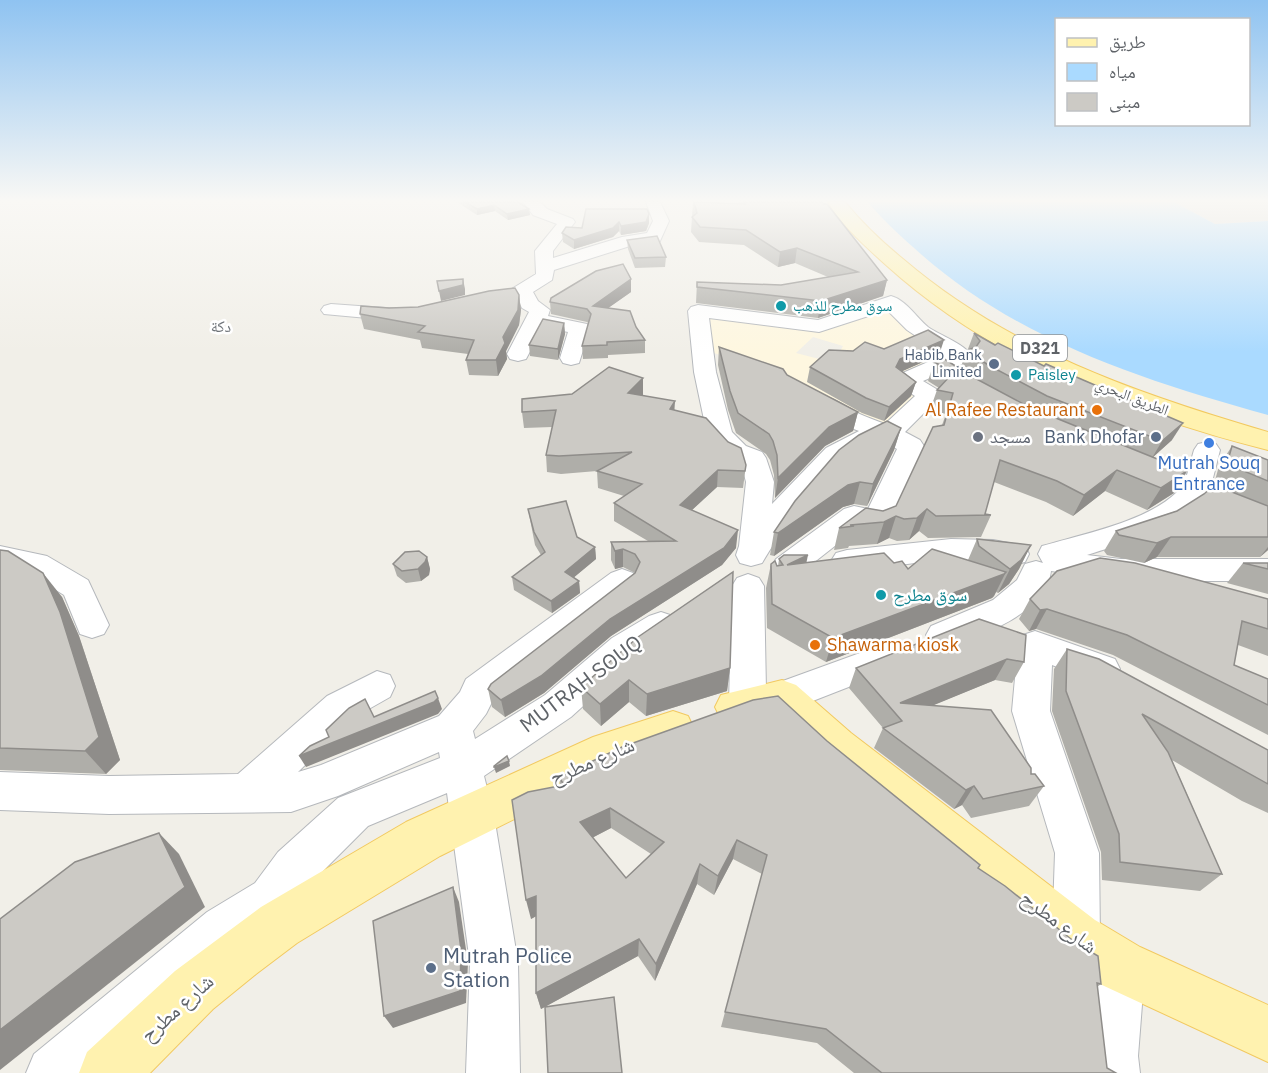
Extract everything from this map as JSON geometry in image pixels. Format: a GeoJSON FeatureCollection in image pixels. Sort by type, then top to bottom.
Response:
{"type":"FeatureCollection","features":[{"type":"Feature","properties":{"kind":"main road","name":"الطريق البحري"},"geometry":{"type":"LineString","coordinates":[[883,252],[949,308],[1012,346],[1054,366],[1152,405],[1268,441]]}},
{"type":"Feature","properties":{"kind":"main road","name":"الطريق البحري"},"geometry":{"type":"LineString","coordinates":[[898,252],[929,280],[959,302],[1005,330],[1110,378],[1208,412],[1268,429]]}},
{"type":"Feature","properties":{"kind":"main road","name":"شارع مطرح"},"geometry":{"type":"LineString","coordinates":[[108,1073],[194,990],[237,955],[279,925],[423,840],[608,752],[765,700],[836,747],[1076,939],[1121,966],[1268,1035]]}},
{"type":"Feature","properties":{"kind":"street"},"geometry":{"type":"LineString","coordinates":[[458,306],[489,297],[515,295],[521,292],[545,276],[544,252]]}},
{"type":"Feature","properties":{"kind":"street"},"geometry":{"type":"LineString","coordinates":[[544,267],[594,252]]}},
{"type":"Feature","properties":{"kind":"street"},"geometry":{"type":"LineString","coordinates":[[521,292],[527,296],[529,304],[540,310],[527,337],[573,351]]}},
{"type":"Feature","properties":{"kind":"street"},"geometry":{"type":"LineString","coordinates":[[743,573],[794,496],[835,454],[884,433],[930,395],[906,380],[961,356],[932,340],[914,326],[897,298],[819,326],[698,311],[713,353],[705,372],[720,434],[737,452],[753,458],[760,482],[743,573],[765,700],[928,641],[1005,609],[1031,586],[1041,561],[1150,521],[1186,501],[1196,488],[1207,450]]}},
{"type":"Feature","properties":{"kind":"street"},"geometry":{"type":"LineString","coordinates":[[331,310],[393,315],[415,313]]}},
{"type":"Feature","properties":{"kind":"street"},"geometry":{"type":"LineString","coordinates":[[939,366],[963,383]]}},
{"type":"Feature","properties":{"kind":"street"},"geometry":{"type":"LineString","coordinates":[[743,573],[854,516],[877,520],[911,446],[852,420],[802,392]]}},
{"type":"Feature","properties":{"kind":"street"},"geometry":{"type":"LineString","coordinates":[[1119,457],[1196,488],[1268,521]]}},
{"type":"Feature","properties":{"kind":"street","name":"MUTRAH SOUQ"},"geometry":{"type":"LineString","coordinates":[[458,748],[558,706],[624,648],[743,573],[907,552],[986,549],[1041,561],[1122,570],[1233,600]]}},
{"type":"Feature","properties":{"kind":"street"},"geometry":{"type":"LineString","coordinates":[[0,557],[36,564],[77,588],[92,625]]}},
{"type":"Feature","properties":{"kind":"street"},"geometry":{"type":"LineString","coordinates":[[1122,570],[1268,570]]}},
{"type":"Feature","properties":{"kind":"street"},"geometry":{"type":"LineString","coordinates":[[493,1073],[494,963],[474,816],[458,748],[479,690],[622,581]]}},
{"type":"Feature","properties":{"kind":"street"},"geometry":{"type":"LineString","coordinates":[[1076,939],[1077,853],[1031,711],[1035,645],[1099,667],[1131,684]]}},
{"type":"Feature","properties":{"kind":"street"},"geometry":{"type":"LineString","coordinates":[[247,793],[340,707],[377,686]]}},
{"type":"Feature","properties":{"kind":"street"},"geometry":{"type":"LineString","coordinates":[[0,791],[109,795],[291,793],[458,748]]}},
{"type":"Feature","properties":{"kind":"street"},"geometry":{"type":"LineString","coordinates":[[272,897],[294,868],[320,845],[342,820],[458,748]]}},
{"type":"Feature","properties":{"kind":"street"},"geometry":{"type":"LineString","coordinates":[[324,783],[342,820]]}},
{"type":"Feature","properties":{"kind":"street"},"geometry":{"type":"LineString","coordinates":[[53,1073],[186,959],[224,929],[272,897],[335,866],[371,853],[423,840]]}},
{"type":"Feature","properties":{"kind":"street"},"geometry":{"type":"LineString","coordinates":[[1113,1073],[1112,1056],[1121,966]]}},
{"type":"Feature","properties":{"kind":"shaded area"},"geometry":{"type":"Polygon","coordinates":[[[891,302],[961,356],[907,379],[930,395],[887,430],[729,358],[702,349],[701,313],[819,326],[891,302]],[[813,337],[796,353],[823,360],[838,355],[843,346],[813,337]]]}},
{"type":"Feature","properties":{"kind":"water"},"geometry":{"type":"Polygon","coordinates":[[[919,252],[1268,252],[1268,415],[1173,387],[1080,352],[992,307],[951,279],[919,252]]]}},
{"type":"Feature","properties":{"kind":"building"},"geometry":{"type":"Polygon","coordinates":[[[632,252],[664,252],[666,257],[635,258],[632,252]]]}},
{"type":"Feature","properties":{"kind":"building"},"geometry":{"type":"Polygon","coordinates":[[[807,252],[865,252],[887,280],[821,301],[697,287],[697,282],[781,285],[858,272],[807,252]]]}},
{"type":"Feature","properties":{"kind":"building"},"geometry":{"type":"Polygon","coordinates":[[[623,264],[631,279],[593,306],[630,311],[636,327],[645,340],[582,346],[591,314],[587,309],[550,302],[551,298],[596,271],[623,264]]]}},
{"type":"Feature","properties":{"kind":"building"},"geometry":{"type":"Polygon","coordinates":[[[463,279],[463,285],[439,291],[437,281],[463,279]]]}},
{"type":"Feature","properties":{"kind":"building"},"geometry":{"type":"Polygon","coordinates":[[[515,288],[519,295],[518,310],[503,337],[505,343],[496,360],[466,360],[474,340],[418,332],[425,326],[360,314],[361,306],[418,307],[489,291],[515,288]]]}},
{"type":"Feature","properties":{"kind":"building"},"geometry":{"type":"Polygon","coordinates":[[[543,319],[564,323],[558,349],[529,345],[543,319]]]}},
{"type":"Feature","properties":{"kind":"building"},"geometry":{"type":"Polygon","coordinates":[[[928,330],[944,340],[900,359],[896,367],[916,382],[889,407],[866,398],[810,367],[829,350],[853,351],[865,342],[884,349],[928,330]]]}},
{"type":"Feature","properties":{"kind":"building"},"geometry":{"type":"Polygon","coordinates":[[[974,333],[995,345],[998,343],[1044,366],[1046,364],[1183,423],[1162,441],[1047,396],[966,351],[976,347],[980,341],[974,333]]]}},
{"type":"Feature","properties":{"kind":"building"},"geometry":{"type":"Polygon","coordinates":[[[719,347],[783,369],[787,375],[858,412],[829,427],[778,478],[777,455],[773,441],[769,434],[738,413],[719,347]]]}},
{"type":"Feature","properties":{"kind":"building"},"geometry":{"type":"Polygon","coordinates":[[[943,358],[971,376],[1031,408],[1187,471],[1161,488],[1117,470],[1084,495],[1057,481],[1000,460],[985,514],[991,515],[936,516],[927,509],[917,518],[904,519],[896,516],[884,522],[839,528],[866,508],[883,511],[896,506],[933,427],[944,425],[953,393],[937,390],[951,375],[946,368],[934,362],[943,358]]]}},
{"type":"Feature","properties":{"kind":"building"},"geometry":{"type":"Polygon","coordinates":[[[609,367],[643,378],[628,393],[675,401],[670,409],[706,418],[728,442],[741,448],[746,465],[745,471],[718,470],[680,505],[738,530],[724,548],[610,619],[541,676],[501,700],[488,689],[491,684],[635,573],[640,562],[635,554],[623,549],[615,551],[611,542],[676,541],[614,503],[642,484],[597,471],[632,452],[546,455],[556,410],[522,412],[522,399],[572,394],[609,367]]]}},
{"type":"Feature","properties":{"kind":"building"},"geometry":{"type":"Polygon","coordinates":[[[887,421],[901,428],[873,484],[860,482],[848,485],[778,533],[774,532],[795,501],[839,450],[859,435],[887,421]]]}},
{"type":"Feature","properties":{"kind":"building"},"geometry":{"type":"Polygon","coordinates":[[[1232,446],[1268,460],[1268,481],[1227,464],[1232,446]]]}},
{"type":"Feature","properties":{"kind":"building"},"geometry":{"type":"Polygon","coordinates":[[[1214,485],[1268,506],[1268,537],[1171,537],[1157,543],[1119,535],[1116,531],[1177,511],[1214,485]]]}},
{"type":"Feature","properties":{"kind":"building"},"geometry":{"type":"Polygon","coordinates":[[[566,501],[577,537],[595,547],[565,572],[579,581],[551,601],[512,577],[545,552],[534,532],[528,509],[566,501]]]}},
{"type":"Feature","properties":{"kind":"building"},"geometry":{"type":"Polygon","coordinates":[[[977,539],[1031,545],[1021,560],[1010,569],[979,546],[977,539]]]}},
{"type":"Feature","properties":{"kind":"building"},"geometry":{"type":"Polygon","coordinates":[[[932,549],[1006,572],[833,638],[772,604],[771,564],[775,561],[777,566],[783,565],[779,559],[784,555],[808,555],[787,565],[884,553],[894,563],[902,561],[908,569],[932,549]]]}},
{"type":"Feature","properties":{"kind":"building"},"geometry":{"type":"Polygon","coordinates":[[[0,550],[8,551],[43,573],[60,612],[99,737],[85,751],[0,748],[0,550]]]}},
{"type":"Feature","properties":{"kind":"building"},"geometry":{"type":"Polygon","coordinates":[[[419,551],[427,557],[418,569],[402,571],[393,564],[405,552],[419,551]]]}},
{"type":"Feature","properties":{"kind":"building"},"geometry":{"type":"Polygon","coordinates":[[[1100,558],[1135,563],[1268,599],[1268,629],[1242,621],[1234,665],[1268,679],[1268,705],[1127,635],[1047,609],[1040,610],[1030,599],[1057,571],[1100,558]]]}},
{"type":"Feature","properties":{"kind":"building"},"geometry":{"type":"Polygon","coordinates":[[[1243,563],[1268,563],[1268,569],[1243,563]]]}},
{"type":"Feature","properties":{"kind":"building"},"geometry":{"type":"Polygon","coordinates":[[[733,572],[730,668],[647,694],[629,680],[600,704],[581,687],[638,637],[733,572]]]}},
{"type":"Feature","properties":{"kind":"building"},"geometry":{"type":"Polygon","coordinates":[[[979,619],[1026,635],[1024,662],[1007,659],[900,703],[991,710],[1031,768],[1031,774],[1035,774],[1044,786],[983,799],[974,786],[966,790],[883,728],[902,721],[856,668],[979,619]]]}},
{"type":"Feature","properties":{"kind":"building"},"geometry":{"type":"Polygon","coordinates":[[[1067,649],[1099,659],[1268,750],[1268,784],[1142,714],[1168,752],[1222,874],[1120,862],[1119,834],[1066,691],[1067,649]]]}},
{"type":"Feature","properties":{"kind":"building"},"geometry":{"type":"Polygon","coordinates":[[[435,691],[438,698],[434,702],[299,756],[310,746],[329,737],[326,730],[349,708],[365,699],[374,717],[435,691]]]}},
{"type":"Feature","properties":{"kind":"building"},"geometry":{"type":"Polygon","coordinates":[[[778,696],[827,741],[980,865],[978,868],[1005,886],[1076,943],[1098,956],[1101,984],[1097,983],[1107,1068],[1116,1073],[882,1073],[826,1029],[725,1012],[767,855],[737,840],[718,876],[700,864],[656,964],[639,939],[536,993],[536,896],[526,900],[512,800],[528,792],[564,785],[559,777],[622,747],[753,700],[778,696]],[[610,808],[580,822],[626,878],[664,842],[610,808]]]}},
{"type":"Feature","properties":{"kind":"building"},"geometry":{"type":"Polygon","coordinates":[[[507,756],[509,761],[494,767],[494,766],[507,756]]]}},
{"type":"Feature","properties":{"kind":"building"},"geometry":{"type":"Polygon","coordinates":[[[159,833],[185,887],[0,1030],[0,919],[75,862],[159,833]]]}},
{"type":"Feature","properties":{"kind":"building","name":"Mutrah Police Station"},"geometry":{"type":"Polygon","coordinates":[[[453,887],[461,950],[460,991],[384,1016],[373,921],[453,887]]]}},
{"type":"Feature","properties":{"kind":"building"},"geometry":{"type":"Polygon","coordinates":[[[614,997],[622,1073],[548,1073],[545,1007],[614,997]]]}},
{"type":"Feature","properties":{"kind":"place","name":"سوق مطرح للذهب"},"geometry":{"type":"Point","coordinates":[781,306]}},
{"type":"Feature","properties":{"kind":"place","name":"Habib Bank Limited"},"geometry":{"type":"Point","coordinates":[994,364]}},
{"type":"Feature","properties":{"kind":"place","name":"Paisley"},"geometry":{"type":"Point","coordinates":[1016,375]}},
{"type":"Feature","properties":{"kind":"place","name":"Al Rafee Restaurant"},"geometry":{"type":"Point","coordinates":[1097,410]}},
{"type":"Feature","properties":{"kind":"place","name":"مسجد"},"geometry":{"type":"Point","coordinates":[978,437]}},
{"type":"Feature","properties":{"kind":"place","name":"Bank Dhofar"},"geometry":{"type":"Point","coordinates":[1156,437]}},
{"type":"Feature","properties":{"kind":"place","name":"Mutrah Souq Entrance"},"geometry":{"type":"Point","coordinates":[1209,443]}},
{"type":"Feature","properties":{"kind":"place","name":"سوق مطرح"},"geometry":{"type":"Point","coordinates":[881,595]}},
{"type":"Feature","properties":{"kind":"place","name":"Shawarma kiosk"},"geometry":{"type":"Point","coordinates":[815,645]}},
{"type":"Feature","properties":{"kind":"place","name":"Mutrah Police Station"},"geometry":{"type":"Point","coordinates":[431,968]}},
{"type":"Feature","properties":{"kind":"district","name":"دكة"},"geometry":{"type":"Point","coordinates":[221,326]}}]}
